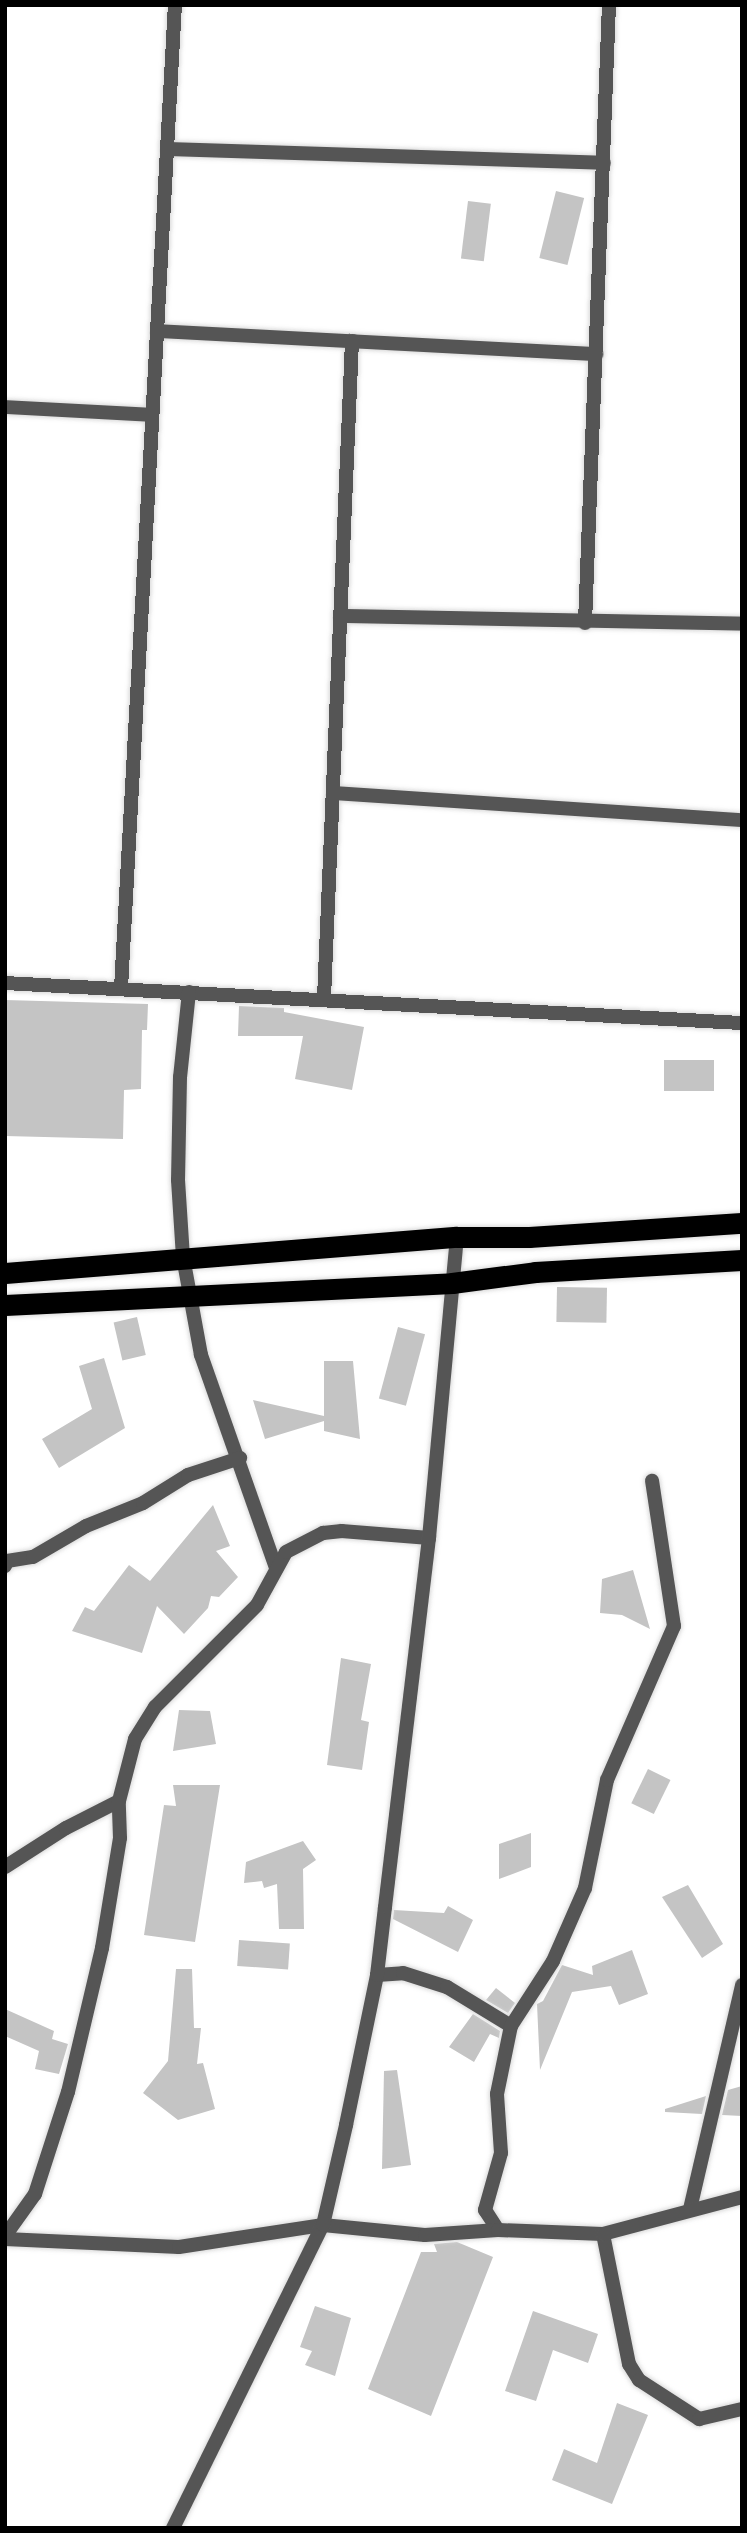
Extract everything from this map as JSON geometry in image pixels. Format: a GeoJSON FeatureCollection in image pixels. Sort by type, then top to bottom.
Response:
{"type":"FeatureCollection","features":[{"type":"Feature","properties":{"kind":"highway"},"geometry":{"type":"LineString","coordinates":[[5,1273],[183,1256],[457,1237],[529,1237],[742,1223]]}},
{"type":"Feature","properties":{"kind":"highway"},"geometry":{"type":"LineString","coordinates":[[5,1305],[452,1283],[535,1272],[742,1260]]}},
{"type":"Feature","properties":{"kind":"street"},"geometry":{"type":"LineString","coordinates":[[121,988],[175,5]]}},
{"type":"Feature","properties":{"kind":"street"},"geometry":{"type":"LineString","coordinates":[[585,623],[609,5]]}},
{"type":"Feature","properties":{"kind":"street"},"geometry":{"type":"LineString","coordinates":[[167,149],[604,163]]}},
{"type":"Feature","properties":{"kind":"street"},"geometry":{"type":"LineString","coordinates":[[157,331],[596,354]]}},
{"type":"Feature","properties":{"kind":"street"},"geometry":{"type":"LineString","coordinates":[[324,998],[352,341]]}},
{"type":"Feature","properties":{"kind":"street"},"geometry":{"type":"LineString","coordinates":[[5,407],[152,415]]}},
{"type":"Feature","properties":{"kind":"street"},"geometry":{"type":"LineString","coordinates":[[340,616],[585,623],[742,624]]}},
{"type":"Feature","properties":{"kind":"street"},"geometry":{"type":"LineString","coordinates":[[333,793],[742,820]]}},
{"type":"Feature","properties":{"kind":"street"},"geometry":{"type":"LineString","coordinates":[[5,984],[324,998],[742,1023]]}},
{"type":"Feature","properties":{"kind":"street"},"geometry":{"type":"LineString","coordinates":[[189,992],[180,1090],[183,1256],[201,1355],[240,1458],[276,1568]]}},
{"type":"Feature","properties":{"kind":"street"},"geometry":{"type":"LineString","coordinates":[[173,2528],[323,2225],[377,1975],[429,1538],[457,1237]]}},
{"type":"Feature","properties":{"kind":"street"},"geometry":{"type":"LineString","coordinates":[[5,1566],[7,1561],[33,1557],[86,1527],[143,1503],[188,1475],[240,1458]]}},
{"type":"Feature","properties":{"kind":"street"},"geometry":{"type":"LineString","coordinates":[[498,2230],[485,2210],[501,2153],[496,2094],[511,2026],[554,1961],[585,1888],[607,1780],[674,1626],[652,1481]]}},
{"type":"Feature","properties":{"kind":"street"},"geometry":{"type":"LineString","coordinates":[[5,2238],[35,2194],[68,2092],[106,1925],[120,1838],[119,1801],[135,1739],[155,1707],[257,1605],[286,1552],[323,1534],[429,1538]]}},
{"type":"Feature","properties":{"kind":"street"},"geometry":{"type":"LineString","coordinates":[[5,1867],[119,1801]]}},
{"type":"Feature","properties":{"kind":"street"},"geometry":{"type":"LineString","coordinates":[[377,1975],[403,1973],[447,1987],[511,2026]]}},
{"type":"Feature","properties":{"kind":"street"},"geometry":{"type":"LineString","coordinates":[[690,2209],[742,1986]]}},
{"type":"Feature","properties":{"kind":"street"},"geometry":{"type":"LineString","coordinates":[[5,2238],[179,2247],[323,2225],[425,2235],[498,2230],[603,2234],[742,2197]]}},
{"type":"Feature","properties":{"kind":"street"},"geometry":{"type":"LineString","coordinates":[[603,2234],[629,2364],[639,2380],[699,2420],[742,2409]]}},
{"type":"Feature","properties":{"kind":"building"},"geometry":{"type":"Polygon","coordinates":[[[556,191],[584,198],[567,265],[539,258],[556,191]]]}},
{"type":"Feature","properties":{"kind":"building"},"geometry":{"type":"Polygon","coordinates":[[[468,201],[491,204],[484,261],[461,259],[468,201]]]}},
{"type":"Feature","properties":{"kind":"building"},"geometry":{"type":"Polygon","coordinates":[[[5,1000],[148,1004],[147,1030],[142,1030],[141,1089],[124,1090],[123,1139],[5,1136],[5,1000]]]}},
{"type":"Feature","properties":{"kind":"building"},"geometry":{"type":"Polygon","coordinates":[[[239,1006],[284,1008],[284,1012],[364,1027],[352,1090],[295,1079],[303,1036],[238,1036],[239,1006]]]}},
{"type":"Feature","properties":{"kind":"building"},"geometry":{"type":"Polygon","coordinates":[[[664,1060],[714,1060],[714,1091],[664,1091],[664,1060]]]}},
{"type":"Feature","properties":{"kind":"building"},"geometry":{"type":"Polygon","coordinates":[[[557,1287],[607,1288],[606,1323],[556,1322],[557,1287]]]}},
{"type":"Feature","properties":{"kind":"building"},"geometry":{"type":"Polygon","coordinates":[[[137,1317],[146,1355],[122,1360],[114,1322],[137,1317]]]}},
{"type":"Feature","properties":{"kind":"building"},"geometry":{"type":"Polygon","coordinates":[[[398,1327],[425,1334],[406,1406],[379,1398],[398,1327]]]}},
{"type":"Feature","properties":{"kind":"building"},"geometry":{"type":"Polygon","coordinates":[[[104,1358],[125,1428],[59,1468],[42,1439],[92,1409],[79,1366],[104,1358]]]}},
{"type":"Feature","properties":{"kind":"building"},"geometry":{"type":"Polygon","coordinates":[[[324,1361],[353,1361],[360,1439],[324,1431],[324,1421],[265,1439],[253,1400],[324,1416],[324,1361]]]}},
{"type":"Feature","properties":{"kind":"building"},"geometry":{"type":"Polygon","coordinates":[[[213,1505],[230,1546],[216,1551],[238,1577],[219,1597],[211,1596],[208,1608],[184,1634],[157,1606],[142,1653],[72,1631],[85,1607],[94,1611],[129,1565],[150,1581],[213,1505]]]}},
{"type":"Feature","properties":{"kind":"building"},"geometry":{"type":"Polygon","coordinates":[[[633,1570],[650,1629],[622,1615],[600,1613],[602,1579],[633,1570]]]}},
{"type":"Feature","properties":{"kind":"building"},"geometry":{"type":"Polygon","coordinates":[[[341,1658],[371,1664],[361,1720],[369,1722],[362,1770],[327,1765],[341,1658]]]}},
{"type":"Feature","properties":{"kind":"building"},"geometry":{"type":"Polygon","coordinates":[[[179,1710],[210,1711],[216,1744],[173,1751],[179,1710]]]}},
{"type":"Feature","properties":{"kind":"building"},"geometry":{"type":"Polygon","coordinates":[[[648,1769],[670,1780],[654,1814],[631,1803],[648,1769]]]}},
{"type":"Feature","properties":{"kind":"building"},"geometry":{"type":"Polygon","coordinates":[[[173,1785],[220,1785],[195,1942],[144,1935],[164,1805],[176,1806],[173,1785]]]}},
{"type":"Feature","properties":{"kind":"building"},"geometry":{"type":"Polygon","coordinates":[[[531,1833],[531,1867],[499,1879],[499,1844],[531,1833]]]}},
{"type":"Feature","properties":{"kind":"building"},"geometry":{"type":"Polygon","coordinates":[[[303,1841],[316,1860],[303,1869],[304,1929],[279,1929],[277,1884],[264,1888],[262,1881],[244,1883],[246,1862],[303,1841]]]}},
{"type":"Feature","properties":{"kind":"building"},"geometry":{"type":"Polygon","coordinates":[[[688,1885],[723,1944],[702,1958],[662,1897],[688,1885]]]}},
{"type":"Feature","properties":{"kind":"building"},"geometry":{"type":"Polygon","coordinates":[[[448,1906],[473,1920],[458,1952],[393,1919],[394,1910],[444,1913],[448,1906]]]}},
{"type":"Feature","properties":{"kind":"building"},"geometry":{"type":"Polygon","coordinates":[[[239,1940],[290,1944],[288,1969],[237,1966],[239,1940]]]}},
{"type":"Feature","properties":{"kind":"building"},"geometry":{"type":"Polygon","coordinates":[[[632,1950],[648,1994],[619,2005],[611,1986],[572,1992],[540,2070],[537,2004],[543,2001],[562,1965],[593,1975],[592,1966],[632,1950]]]}},
{"type":"Feature","properties":{"kind":"building"},"geometry":{"type":"Polygon","coordinates":[[[176,1969],[192,1969],[194,2028],[201,2028],[197,2064],[203,2063],[215,2109],[178,2120],[143,2093],[168,2061],[176,1969]]]}},
{"type":"Feature","properties":{"kind":"building"},"geometry":{"type":"Polygon","coordinates":[[[496,1988],[515,2003],[508,2013],[486,2000],[496,1988]]]}},
{"type":"Feature","properties":{"kind":"building"},"geometry":{"type":"Polygon","coordinates":[[[5,2009],[54,2031],[52,2039],[68,2044],[59,2074],[35,2069],[39,2051],[5,2036],[5,2009]]]}},
{"type":"Feature","properties":{"kind":"building"},"geometry":{"type":"Polygon","coordinates":[[[473,2014],[500,2031],[499,2038],[490,2034],[474,2062],[449,2047],[473,2014]]]}},
{"type":"Feature","properties":{"kind":"building"},"geometry":{"type":"Polygon","coordinates":[[[397,2070],[411,2165],[382,2169],[384,2071],[397,2070]]]}},
{"type":"Feature","properties":{"kind":"building"},"geometry":{"type":"Polygon","coordinates":[[[742,2086],[742,2116],[722,2115],[728,2090],[742,2086]]]}},
{"type":"Feature","properties":{"kind":"building"},"geometry":{"type":"Polygon","coordinates":[[[706,2096],[702,2114],[665,2112],[665,2109],[706,2096]]]}},
{"type":"Feature","properties":{"kind":"building"},"geometry":{"type":"Polygon","coordinates":[[[457,2242],[493,2257],[431,2416],[368,2389],[421,2252],[437,2252],[434,2244],[457,2242]]]}},
{"type":"Feature","properties":{"kind":"building"},"geometry":{"type":"Polygon","coordinates":[[[315,2306],[351,2318],[335,2376],[305,2365],[312,2351],[300,2347],[315,2306]]]}},
{"type":"Feature","properties":{"kind":"building"},"geometry":{"type":"Polygon","coordinates":[[[533,2311],[598,2334],[588,2363],[553,2350],[536,2401],[505,2391],[533,2311]]]}},
{"type":"Feature","properties":{"kind":"building"},"geometry":{"type":"Polygon","coordinates":[[[617,2403],[648,2415],[612,2504],[552,2480],[564,2449],[597,2463],[617,2403]]]}}]}
